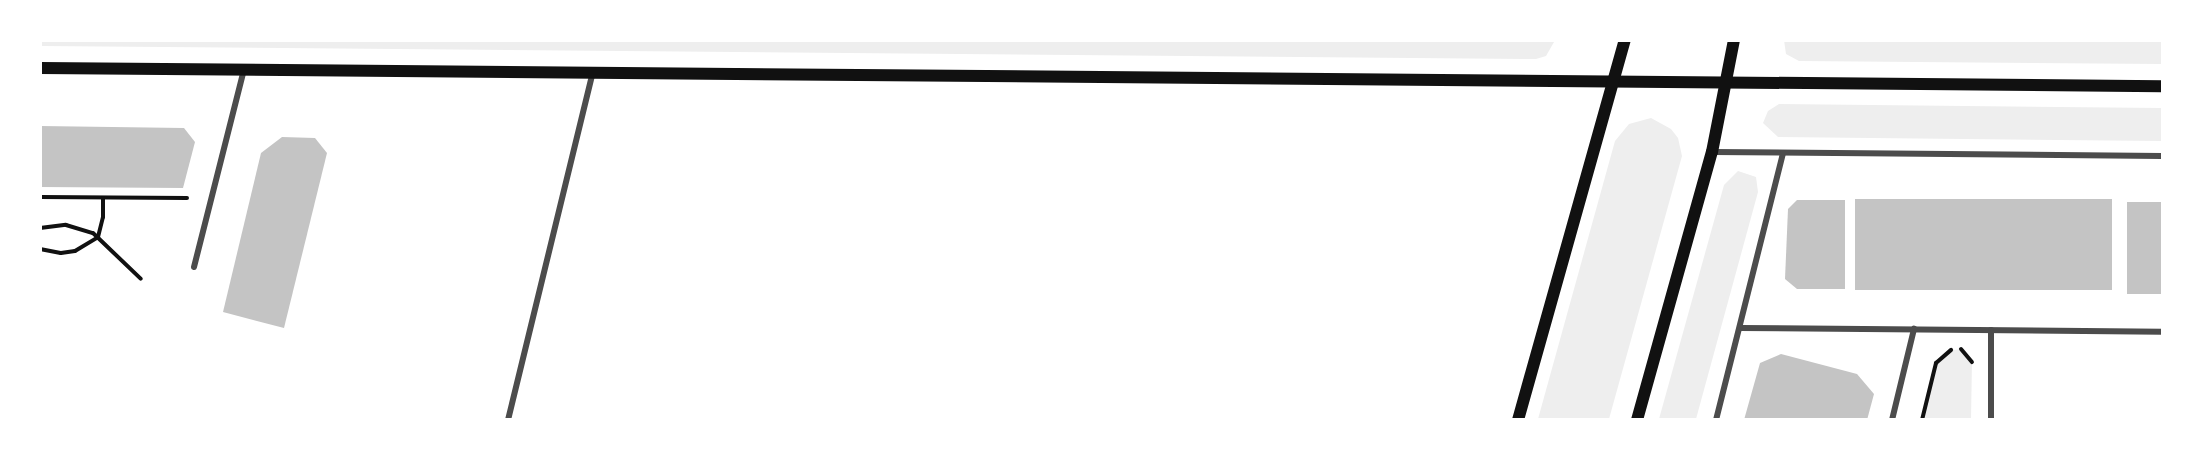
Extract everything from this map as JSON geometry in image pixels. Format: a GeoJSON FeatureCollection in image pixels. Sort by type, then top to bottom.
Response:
{"type":"FeatureCollection","features":[{"type":"Feature","properties":{"kind":"main road"},"geometry":{"type":"LineString","coordinates":[[1518,420],[1625,40]]}},
{"type":"Feature","properties":{"kind":"main road"},"geometry":{"type":"LineString","coordinates":[[1638,420],[1712,152],[1734,40]]}},
{"type":"Feature","properties":{"kind":"main road"},"geometry":{"type":"LineString","coordinates":[[40,68],[2163,86]]}},
{"type":"Feature","properties":{"kind":"street"},"geometry":{"type":"LineString","coordinates":[[194,267],[244,69]]}},
{"type":"Feature","properties":{"kind":"street"},"geometry":{"type":"LineString","coordinates":[[508,420],[593,72]]}},
{"type":"Feature","properties":{"kind":"street"},"geometry":{"type":"LineString","coordinates":[[1712,152],[2163,156]]}},
{"type":"Feature","properties":{"kind":"street"},"geometry":{"type":"LineString","coordinates":[[1716,420],[1783,153]]}},
{"type":"Feature","properties":{"kind":"street"},"geometry":{"type":"LineString","coordinates":[[1740,328],[2163,332]]}},
{"type":"Feature","properties":{"kind":"street"},"geometry":{"type":"LineString","coordinates":[[1892,420],[1914,329]]}},
{"type":"Feature","properties":{"kind":"street"},"geometry":{"type":"LineString","coordinates":[[1991,330],[1991,420]]}},
{"type":"Feature","properties":{"kind":"path"},"geometry":{"type":"LineString","coordinates":[[40,197],[187,198]]}},
{"type":"Feature","properties":{"kind":"path"},"geometry":{"type":"LineString","coordinates":[[40,249],[61,253],[75,251],[98,237],[104,217],[103,198]]}},
{"type":"Feature","properties":{"kind":"path"},"geometry":{"type":"LineString","coordinates":[[40,228],[66,225],[98,237],[141,279]]}},
{"type":"Feature","properties":{"kind":"path"},"geometry":{"type":"LineString","coordinates":[[1922,420],[1936,363],[1948,351],[1961,349],[1972,360],[1972,369]]}},
{"type":"Feature","properties":{"kind":"shaded area"},"geometry":{"type":"Polygon","coordinates":[[[41,40],[1554,40],[1554,42],[1546,56],[1536,59],[41,46],[41,40]]]}},
{"type":"Feature","properties":{"kind":"shaded area"},"geometry":{"type":"Polygon","coordinates":[[[1784,40],[2162,41],[2162,64],[1799,61],[1786,54],[1784,40]]]}},
{"type":"Feature","properties":{"kind":"shaded area"},"geometry":{"type":"Polygon","coordinates":[[[1779,104],[2162,108],[2162,141],[1778,137],[1763,123],[1768,111],[1779,104]]]}},
{"type":"Feature","properties":{"kind":"shaded area"},"geometry":{"type":"Polygon","coordinates":[[[1651,118],[1671,129],[1678,138],[1682,156],[1609,419],[1538,419],[1615,141],[1629,124],[1651,118]]]}},
{"type":"Feature","properties":{"kind":"shaded area"},"geometry":{"type":"Polygon","coordinates":[[[1738,171],[1756,177],[1758,192],[1696,419],[1659,419],[1724,185],[1738,171]]]}},
{"type":"Feature","properties":{"kind":"shaded area"},"geometry":{"type":"Polygon","coordinates":[[[1961,349],[1972,360],[1971,419],[1922,420],[1936,363],[1948,351],[1961,349]]]}},
{"type":"Feature","properties":{"kind":"building"},"geometry":{"type":"Polygon","coordinates":[[[40,126],[184,128],[195,142],[183,188],[40,187],[40,126]]]}},
{"type":"Feature","properties":{"kind":"building"},"geometry":{"type":"Polygon","coordinates":[[[282,137],[315,138],[327,153],[284,328],[223,312],[261,153],[282,137]]]}},
{"type":"Feature","properties":{"kind":"building"},"geometry":{"type":"Polygon","coordinates":[[[1855,199],[2112,199],[2112,290],[1855,290],[1855,199]]]}},
{"type":"Feature","properties":{"kind":"building"},"geometry":{"type":"Polygon","coordinates":[[[1797,200],[1845,200],[1845,289],[1797,289],[1785,279],[1788,209],[1797,200]]]}},
{"type":"Feature","properties":{"kind":"building"},"geometry":{"type":"Polygon","coordinates":[[[2127,202],[2162,202],[2162,294],[2127,294],[2127,202]]]}},
{"type":"Feature","properties":{"kind":"building"},"geometry":{"type":"Polygon","coordinates":[[[1781,354],[1857,374],[1874,394],[1867,420],[1744,420],[1760,363],[1781,354]]]}}]}
